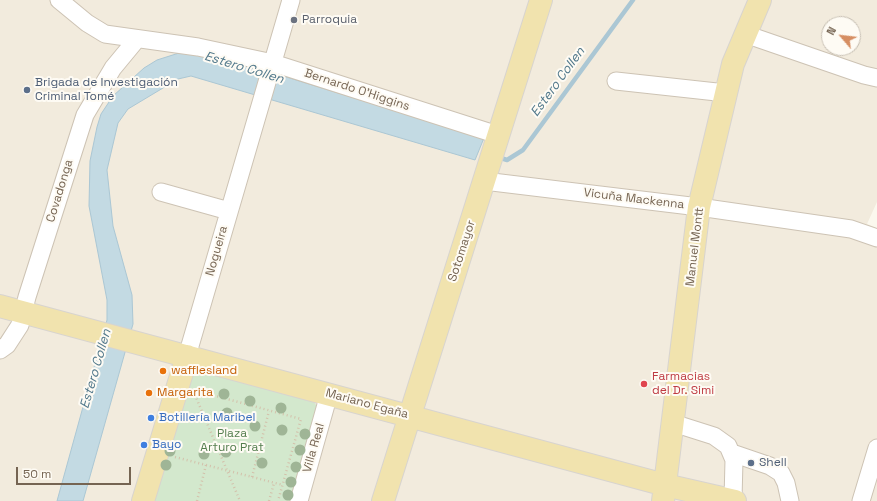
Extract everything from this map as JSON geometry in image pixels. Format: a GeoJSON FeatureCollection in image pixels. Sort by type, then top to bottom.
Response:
{"type":"FeatureCollection","features":[{"type":"Feature","properties":{"kind":"main road","name":"Sotomayor"},"geometry":{"type":"LineString","coordinates":[[383,501],[541,0]]}},
{"type":"Feature","properties":{"kind":"main road","name":"Manuel Montt"},"geometry":{"type":"LineString","coordinates":[[664,493],[699,207],[733,64],[760,0]]}},
{"type":"Feature","properties":{"kind":"main road","name":"Mariano Egaña"},"geometry":{"type":"LineString","coordinates":[[0,306],[410,416],[664,493],[734,501]]}},
{"type":"Feature","properties":{"kind":"main road","name":"Nogueira"},"geometry":{"type":"LineString","coordinates":[[143,501],[187,392],[186,356]]}},
{"type":"Feature","properties":{"kind":"street","name":"Bernardo O'Higgins"},"geometry":{"type":"LineString","coordinates":[[59,0],[96,29],[116,36],[198,47],[271,68],[497,140]]}},
{"type":"Feature","properties":{"kind":"street","name":"Nogueira"},"geometry":{"type":"LineString","coordinates":[[186,356],[291,0]]}},
{"type":"Feature","properties":{"kind":"street"},"geometry":{"type":"LineString","coordinates":[[745,34],[864,75],[877,78]]}},
{"type":"Feature","properties":{"kind":"street","name":"Covadonga"},"geometry":{"type":"LineString","coordinates":[[0,350],[7,345],[18,330],[73,148],[85,115],[113,68],[137,39]]}},
{"type":"Feature","properties":{"kind":"street"},"geometry":{"type":"LineString","coordinates":[[616,81],[726,93]]}},
{"type":"Feature","properties":{"kind":"street","name":"Vicuña Mackenna"},"geometry":{"type":"LineString","coordinates":[[486,173],[699,207],[851,229],[877,238]]}},
{"type":"Feature","properties":{"kind":"street"},"geometry":{"type":"LineString","coordinates":[[161,192],[229,211]]}},
{"type":"Feature","properties":{"kind":"street","name":"Villa Real"},"geometry":{"type":"LineString","coordinates":[[299,501],[329,394]]}},
{"type":"Feature","properties":{"kind":"street"},"geometry":{"type":"LineString","coordinates":[[673,422],[719,439],[728,446],[734,460],[734,501]]}},
{"type":"Feature","properties":{"kind":"street"},"geometry":{"type":"LineString","coordinates":[[861,501],[877,448]]}},
{"type":"Feature","properties":{"kind":"street"},"geometry":{"type":"LineString","coordinates":[[732,453],[776,469],[784,478],[790,501]]}},
{"type":"Feature","properties":{"kind":"path"},"geometry":{"type":"LineString","coordinates":[[187,392],[301,419],[278,501]]}},
{"type":"Feature","properties":{"kind":"path"},"geometry":{"type":"LineString","coordinates":[[187,392],[227,470],[240,501]]}},
{"type":"Feature","properties":{"kind":"path"},"geometry":{"type":"LineString","coordinates":[[252,477],[270,411]]}},
{"type":"Feature","properties":{"kind":"path"},"geometry":{"type":"LineString","coordinates":[[172,464],[176,449]]}},
{"type":"Feature","properties":{"kind":"path"},"geometry":{"type":"LineString","coordinates":[[174,456],[283,485]]}},
{"type":"Feature","properties":{"kind":"path"},"geometry":{"type":"LineString","coordinates":[[197,501],[206,465]]}},
{"type":"Feature","properties":{"kind":"path"},"geometry":{"type":"LineString","coordinates":[[269,501],[274,483]]}},
{"type":"Feature","properties":{"kind":"shaded area"},"geometry":{"type":"Polygon","coordinates":[[[0,0],[877,0],[877,202],[867,224],[877,228],[877,501],[0,501],[0,0]]]}},
{"type":"Feature","properties":{"kind":"green space","name":"Plaza Arturo Prat"},"geometry":{"type":"Polygon","coordinates":[[[193,370],[199,370],[313,401],[316,405],[318,410],[291,501],[150,501],[193,370]]]}},
{"type":"Feature","properties":{"kind":"water"},"geometry":{"type":"Polygon","coordinates":[[[189,52],[254,67],[484,138],[475,160],[191,76],[178,79],[128,109],[118,123],[107,170],[113,226],[132,295],[133,324],[83,501],[57,501],[107,320],[107,300],[89,206],[90,161],[97,127],[101,114],[113,96],[144,68],[157,60],[179,53],[189,52]]]}},
{"type":"Feature","properties":{"kind":"waterway","name":"Estero Collen"},"geometry":{"type":"LineString","coordinates":[[498,157],[507,160],[523,150],[633,0]]}},
{"type":"Feature","properties":{"kind":"place","name":"Parroquia"},"geometry":{"type":"Point","coordinates":[294,20]}},
{"type":"Feature","properties":{"kind":"place","name":"Brigada de Investigación Criminal Tomé"},"geometry":{"type":"Point","coordinates":[27,90]}},
{"type":"Feature","properties":{"kind":"place","name":"wafflesland"},"geometry":{"type":"Point","coordinates":[163,371]}},
{"type":"Feature","properties":{"kind":"place","name":"Farmacias del Dr. Simi"},"geometry":{"type":"Point","coordinates":[644,384]}},
{"type":"Feature","properties":{"kind":"place","name":"Margarita"},"geometry":{"type":"Point","coordinates":[149,393]}},
{"type":"Feature","properties":{"kind":"place","name":"Botillería Maribel"},"geometry":{"type":"Point","coordinates":[151,418]}},
{"type":"Feature","properties":{"kind":"place","name":"Bayo"},"geometry":{"type":"Point","coordinates":[144,445]}},
{"type":"Feature","properties":{"kind":"place","name":"Shell"},"geometry":{"type":"Point","coordinates":[751,463]}}]}
